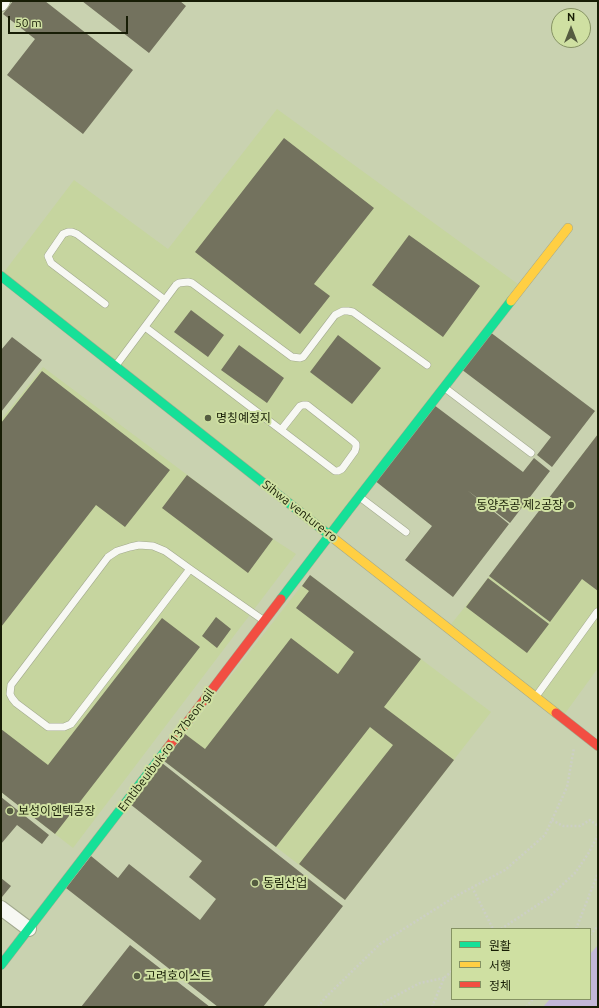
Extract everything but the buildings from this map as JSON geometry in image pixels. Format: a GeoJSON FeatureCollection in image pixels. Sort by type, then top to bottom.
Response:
{"type":"FeatureCollection","features":[{"type":"Feature","properties":{"kind":"street","name":"Emtibeuibuk-ro 137beon-gil"},"geometry":{"type":"LineString","coordinates":[[1,966],[359,497],[568,228]]}},
{"type":"Feature","properties":{"kind":"street","name":"Sihwa venture-ro"},"geometry":{"type":"LineString","coordinates":[[1,276],[598,746]]}},
{"type":"Feature","properties":{"kind":"street"},"geometry":{"type":"LineString","coordinates":[[1,908],[29,929]]}},
{"type":"Feature","properties":{"kind":"lane"},"geometry":{"type":"LineString","coordinates":[[105,304],[51,263],[48,256],[63,234],[72,232],[77,234],[165,300]]}},
{"type":"Feature","properties":{"kind":"lane"},"geometry":{"type":"LineString","coordinates":[[116,366],[176,286],[179,283],[188,282],[192,283],[292,357],[303,357],[335,315],[343,311],[353,312],[427,365]]}},
{"type":"Feature","properties":{"kind":"lane"},"geometry":{"type":"LineString","coordinates":[[145,327],[335,471],[342,469],[356,448],[354,441],[307,405],[300,406],[281,430]]}},
{"type":"Feature","properties":{"kind":"lane"},"geometry":{"type":"LineString","coordinates":[[444,388],[531,453]]}},
{"type":"Feature","properties":{"kind":"lane"},"geometry":{"type":"LineString","coordinates":[[359,497],[406,532]]}},
{"type":"Feature","properties":{"kind":"lane"},"geometry":{"type":"LineString","coordinates":[[190,569],[71,724],[64,727],[48,727],[16,704],[10,694],[11,685],[108,557],[117,551],[130,546],[153,546],[165,550],[264,621]]}},
{"type":"Feature","properties":{"kind":"lane"},"geometry":{"type":"LineString","coordinates":[[535,697],[597,612]]}},
{"type":"Feature","properties":{"kind":"path"},"geometry":{"type":"LineString","coordinates":[[318,1007],[380,944],[456,896],[505,870],[545,836],[567,787],[577,730]]}},
{"type":"Feature","properties":{"kind":"path"},"geometry":{"type":"LineString","coordinates":[[552,820],[563,826],[580,826],[590,820],[598,826]]}},
{"type":"Feature","properties":{"kind":"path"},"geometry":{"type":"LineString","coordinates":[[503,928],[548,898],[575,873],[588,854],[598,835]]}},
{"type":"Feature","properties":{"kind":"path"},"geometry":{"type":"LineString","coordinates":[[576,928],[598,873]]}},
{"type":"Feature","properties":{"kind":"path"},"geometry":{"type":"LineString","coordinates":[[472,887],[492,928]]}},
{"type":"Feature","properties":{"kind":"path"},"geometry":{"type":"LineString","coordinates":[[591,934],[598,926]]}},
{"type":"Feature","properties":{"kind":"path"},"geometry":{"type":"LineString","coordinates":[[432,1007],[444,978],[451,972]]}},
{"type":"Feature","properties":{"kind":"path"},"geometry":{"type":"LineString","coordinates":[[378,1007],[386,1001],[420,983],[444,978]]}},
{"type":"Feature","properties":{"kind":"shaded area"},"geometry":{"type":"Polygon","coordinates":[[[277,109],[522,287],[330,535],[1,276],[74,180],[168,249],[277,109]]]}},
{"type":"Feature","properties":{"kind":"shaded area"},"geometry":{"type":"Polygon","coordinates":[[[43,367],[273,539],[296,554],[73,848],[1,792],[1,420],[43,367]]]}},
{"type":"Feature","properties":{"kind":"shaded area"},"geometry":{"type":"Polygon","coordinates":[[[598,434],[598,668],[561,719],[448,628],[598,434]]]}},
{"type":"Feature","properties":{"kind":"shaded area"},"geometry":{"type":"Polygon","coordinates":[[[310,575],[491,712],[345,900],[164,761],[310,575]]]}},
{"type":"Feature","properties":{"kind":"shaded area"},"geometry":{"type":"Polygon","coordinates":[[[598,945],[598,1007],[543,1007],[549,1000],[591,1000],[591,953],[598,945]]]}},
{"type":"Feature","properties":{"kind":"traffic: fast"},"geometry":{"type":"LineString","coordinates":[[1,276],[328,534]]}},
{"type":"Feature","properties":{"kind":"traffic: fast"},"geometry":{"type":"LineString","coordinates":[[281,599],[511,301]]}},
{"type":"Feature","properties":{"kind":"traffic: fast"},"geometry":{"type":"LineString","coordinates":[[1,965],[166,750]]}},
{"type":"Feature","properties":{"kind":"traffic: slow"},"geometry":{"type":"LineString","coordinates":[[511,301],[568,228]]}},
{"type":"Feature","properties":{"kind":"traffic: slow"},"geometry":{"type":"LineString","coordinates":[[328,534],[556,713]]}},
{"type":"Feature","properties":{"kind":"traffic: jam"},"geometry":{"type":"LineString","coordinates":[[166,750],[281,599]]}},
{"type":"Feature","properties":{"kind":"traffic: jam"},"geometry":{"type":"LineString","coordinates":[[556,713],[598,746]]}},
{"type":"Feature","properties":{"kind":"place","name":"명칭예정지"},"geometry":{"type":"Point","coordinates":[208,418]}},
{"type":"Feature","properties":{"kind":"place","name":"동양주공 제2공장"},"geometry":{"type":"Point","coordinates":[571,505]}},
{"type":"Feature","properties":{"kind":"place","name":"보성이엔텍공장"},"geometry":{"type":"Point","coordinates":[10,811]}},
{"type":"Feature","properties":{"kind":"place","name":"동림산업"},"geometry":{"type":"Point","coordinates":[255,883]}},
{"type":"Feature","properties":{"kind":"place","name":"고려호이스트"},"geometry":{"type":"Point","coordinates":[137,976]}}]}
